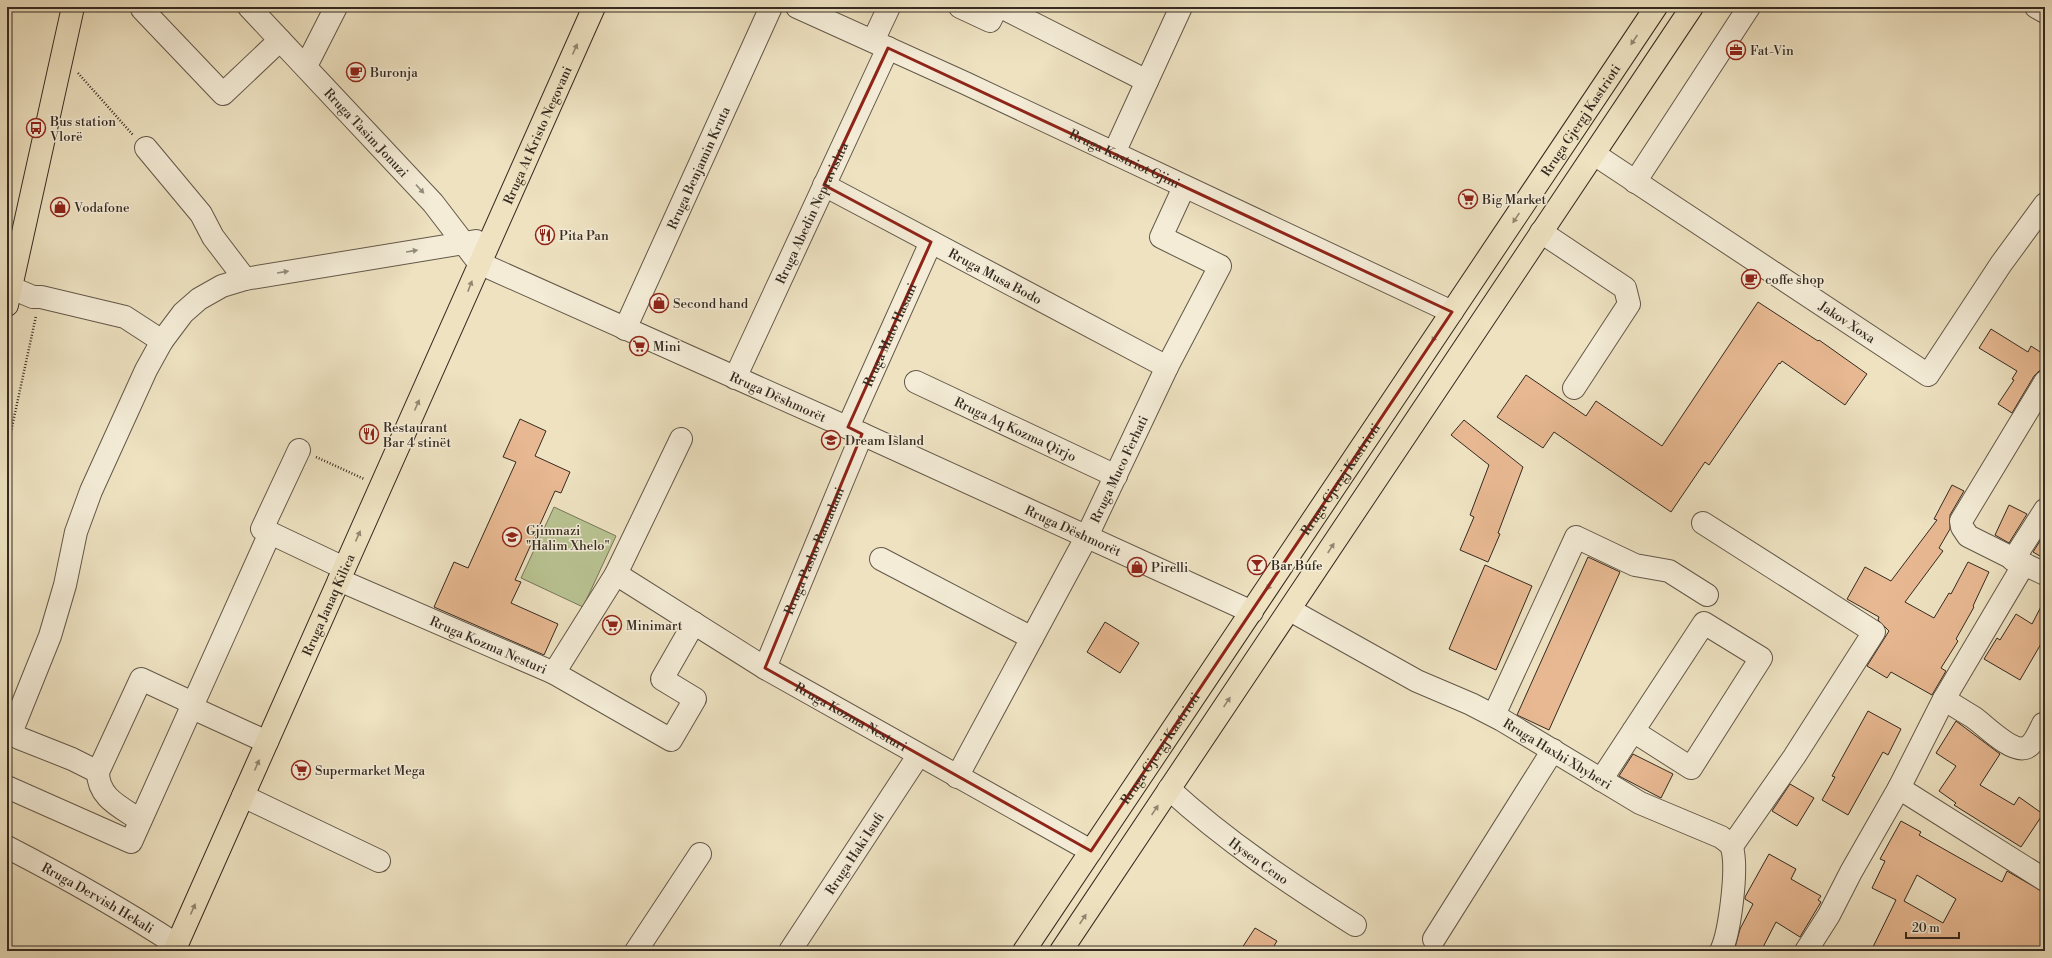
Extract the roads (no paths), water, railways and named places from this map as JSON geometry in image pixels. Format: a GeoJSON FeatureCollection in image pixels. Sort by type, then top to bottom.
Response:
{"type":"FeatureCollection","features":[{"type":"Feature","properties":{"kind":"main road"},"geometry":{"type":"LineString","coordinates":[[8,293],[73,7]]}},
{"type":"Feature","properties":{"kind":"main road","name":"Rruga At Kristo Negovani"},"geometry":{"type":"LineString","coordinates":[[479,263],[594,7]]}},
{"type":"Feature","properties":{"kind":"main road","name":"Rruga Gjergj Kastrioti"},"geometry":{"type":"LineString","coordinates":[[1024,951],[1656,7]]}},
{"type":"Feature","properties":{"kind":"main road"},"geometry":{"type":"LineString","coordinates":[[1061,951],[1692,7]]}},
{"type":"Feature","properties":{"kind":"main road","name":"Rruga Janaq Kilica"},"geometry":{"type":"LineString","coordinates":[[179,949],[243,796],[468,292],[479,263]]}},
{"type":"Feature","properties":{"kind":"street","name":"Rruga Tasim Jonuzi"},"geometry":{"type":"LineString","coordinates":[[249,7],[433,203],[479,263]]}},
{"type":"Feature","properties":{"kind":"street"},"geometry":{"type":"LineString","coordinates":[[306,66],[336,7]]}},
{"type":"Feature","properties":{"kind":"street","name":"Rruga Benjamin Kruta"},"geometry":{"type":"LineString","coordinates":[[625,329],[772,7]]}},
{"type":"Feature","properties":{"kind":"street","name":"Rruga Kastriot Gjini"},"geometry":{"type":"LineString","coordinates":[[797,7],[1114,153],[1452,312]]}},
{"type":"Feature","properties":{"kind":"street","name":"Rruga Abedin Nepravishta"},"geometry":{"type":"LineString","coordinates":[[735,378],[824,185],[881,45],[889,7]]}},
{"type":"Feature","properties":{"kind":"street"},"geometry":{"type":"LineString","coordinates":[[960,7],[990,21],[997,7]]}},
{"type":"Feature","properties":{"kind":"street"},"geometry":{"type":"LineString","coordinates":[[1001,7],[1147,81]]}},
{"type":"Feature","properties":{"kind":"street"},"geometry":{"type":"LineString","coordinates":[[1114,153],[1181,7]]}},
{"type":"Feature","properties":{"kind":"street"},"geometry":{"type":"LineString","coordinates":[[1636,182],[1749,7]]}},
{"type":"Feature","properties":{"kind":"street"},"geometry":{"type":"LineString","coordinates":[[2036,7],[2045,12]]}},
{"type":"Feature","properties":{"kind":"street"},"geometry":{"type":"LineString","coordinates":[[142,9],[223,94],[280,40]]}},
{"type":"Feature","properties":{"kind":"street"},"geometry":{"type":"LineString","coordinates":[[146,148],[201,214],[213,237],[245,279]]}},
{"type":"Feature","properties":{"kind":"street","name":"Jakov Xoxa"},"geometry":{"type":"LineString","coordinates":[[1594,154],[1928,375],[2001,264],[2045,204]]}},
{"type":"Feature","properties":{"kind":"street","name":"Rruga Musa Bodo"},"geometry":{"type":"LineString","coordinates":[[824,185],[1167,367]]}},
{"type":"Feature","properties":{"kind":"street","name":"Rruga Muco Ferhati"},"geometry":{"type":"LineString","coordinates":[[957,777],[1087,536],[1167,367],[1220,266],[1161,237],[1184,187]]}},
{"type":"Feature","properties":{"kind":"street"},"geometry":{"type":"LineString","coordinates":[[1541,232],[1625,288],[1629,304],[1574,388]]}},
{"type":"Feature","properties":{"kind":"street"},"geometry":{"type":"LineString","coordinates":[[98,772],[72,759],[19,738],[14,733],[13,728],[50,636],[65,585],[76,532],[91,491],[135,394],[162,341],[183,313],[199,299],[222,286],[245,279],[463,243],[490,240]]}},
{"type":"Feature","properties":{"kind":"street","name":"Rruga Mato Hasani"},"geometry":{"type":"LineString","coordinates":[[855,430],[931,242]]}},
{"type":"Feature","properties":{"kind":"street","name":"Rruga Dëshmorët"},"geometry":{"type":"LineString","coordinates":[[479,263],[855,430],[1252,612]]}},
{"type":"Feature","properties":{"kind":"street"},"geometry":{"type":"LineString","coordinates":[[8,293],[40,297],[125,317],[162,341]]}},
{"type":"Feature","properties":{"kind":"street","name":"Rruga Aq Kozma Qirjo"},"geometry":{"type":"LineString","coordinates":[[916,382],[1116,476]]}},
{"type":"Feature","properties":{"kind":"street"},"geometry":{"type":"LineString","coordinates":[[2045,382],[1961,521],[1964,532],[1968,536],[2045,574]]}},
{"type":"Feature","properties":{"kind":"street","name":"Rruga Pasho Ramadani"},"geometry":{"type":"LineString","coordinates":[[765,668],[855,430]]}},
{"type":"Feature","properties":{"kind":"street","name":"Rruga Kozma Nesturi"},"geometry":{"type":"LineString","coordinates":[[270,533],[342,574],[554,673],[616,574],[681,439]]}},
{"type":"Feature","properties":{"kind":"street"},"geometry":{"type":"LineString","coordinates":[[7,787],[131,842],[270,533],[262,529],[299,450]]}},
{"type":"Feature","properties":{"kind":"street"},"geometry":{"type":"LineString","coordinates":[[1806,951],[1829,915],[1851,872],[1899,788],[1944,699],[2045,510]]}},
{"type":"Feature","properties":{"kind":"street"},"geometry":{"type":"LineString","coordinates":[[1704,522],[1874,632],[1794,757],[1732,846],[1735,864],[1728,920],[1721,951]]}},
{"type":"Feature","properties":{"kind":"street"},"geometry":{"type":"LineString","coordinates":[[1494,715],[1576,537],[1635,565],[1669,571],[1707,595]]}},
{"type":"Feature","properties":{"kind":"street"},"geometry":{"type":"LineString","coordinates":[[881,559],[1032,638]]}},
{"type":"Feature","properties":{"kind":"street","name":"Rruga Kozma Nesturi"},"geometry":{"type":"LineString","coordinates":[[616,574],[765,668],[918,756],[1091,852]]}},
{"type":"Feature","properties":{"kind":"street","name":"Rruga Haxhi Xhyheri"},"geometry":{"type":"LineString","coordinates":[[1290,610],[1417,681],[1494,715],[1640,803],[1721,837],[1732,846]]}},
{"type":"Feature","properties":{"kind":"street"},"geometry":{"type":"LineString","coordinates":[[554,673],[671,740],[695,699],[662,679],[694,623]]}},
{"type":"Feature","properties":{"kind":"street"},"geometry":{"type":"LineString","coordinates":[[1601,780],[1633,731],[1704,623],[1761,658],[1691,768],[1633,731]]}},
{"type":"Feature","properties":{"kind":"street"},"geometry":{"type":"LineString","coordinates":[[140,820],[109,799],[102,792],[98,782],[98,772],[141,679],[184,699],[192,706],[267,742]]}},
{"type":"Feature","properties":{"kind":"street"},"geometry":{"type":"LineString","coordinates":[[1944,699],[1974,718],[2007,744],[2017,748],[2025,748],[2030,745],[2043,724],[2045,726]]}},
{"type":"Feature","properties":{"kind":"street"},"geometry":{"type":"LineString","coordinates":[[1434,939],[1553,750]]}},
{"type":"Feature","properties":{"kind":"street","name":"Rruga Haki Isufi"},"geometry":{"type":"LineString","coordinates":[[790,951],[918,756]]}},
{"type":"Feature","properties":{"kind":"street"},"geometry":{"type":"LineString","coordinates":[[1899,788],[2045,880]]}},
{"type":"Feature","properties":{"kind":"street","name":"Hysen Ceno"},"geometry":{"type":"LineString","coordinates":[[1169,789],[1202,819],[1233,844],[1278,876],[1355,925]]}},
{"type":"Feature","properties":{"kind":"street"},"geometry":{"type":"LineString","coordinates":[[243,796],[379,861]]}},
{"type":"Feature","properties":{"kind":"street","name":"Rruga Dervish Hekali"},"geometry":{"type":"LineString","coordinates":[[7,847],[70,879],[129,914],[179,949]]}},
{"type":"Feature","properties":{"kind":"street"},"geometry":{"type":"LineString","coordinates":[[636,951],[700,854]]}},
{"type":"Feature","properties":{"kind":"place","name":"Fat-Vin"},"geometry":{"type":"Point","coordinates":[1736,50]}},
{"type":"Feature","properties":{"kind":"place","name":"Buronja"},"geometry":{"type":"Point","coordinates":[356,72]}},
{"type":"Feature","properties":{"kind":"place","name":"Bus station Vlorë"},"geometry":{"type":"Point","coordinates":[36,128]}},
{"type":"Feature","properties":{"kind":"place","name":"Big Market"},"geometry":{"type":"Point","coordinates":[1468,199]}},
{"type":"Feature","properties":{"kind":"place","name":"Vodafone"},"geometry":{"type":"Point","coordinates":[60,207]}},
{"type":"Feature","properties":{"kind":"place","name":"Pita Pan"},"geometry":{"type":"Point","coordinates":[545,235]}},
{"type":"Feature","properties":{"kind":"place","name":"coffe shop"},"geometry":{"type":"Point","coordinates":[1751,279]}},
{"type":"Feature","properties":{"kind":"place","name":"Second hand"},"geometry":{"type":"Point","coordinates":[659,303]}},
{"type":"Feature","properties":{"kind":"place","name":"Mini"},"geometry":{"type":"Point","coordinates":[639,346]}},
{"type":"Feature","properties":{"kind":"place","name":"Restaurant Bar 4 stinët"},"geometry":{"type":"Point","coordinates":[369,434]}},
{"type":"Feature","properties":{"kind":"place","name":"Dream Island"},"geometry":{"type":"Point","coordinates":[831,440]}},
{"type":"Feature","properties":{"kind":"place","name":"Gjimnazi \"Halim Xhelo\""},"geometry":{"type":"Point","coordinates":[512,537]}},
{"type":"Feature","properties":{"kind":"place","name":"Bar Bufe"},"geometry":{"type":"Point","coordinates":[1257,565]}},
{"type":"Feature","properties":{"kind":"place","name":"Pirelli"},"geometry":{"type":"Point","coordinates":[1137,567]}},
{"type":"Feature","properties":{"kind":"place","name":"Minimart"},"geometry":{"type":"Point","coordinates":[612,625]}},
{"type":"Feature","properties":{"kind":"place","name":"Supermarket Mega"},"geometry":{"type":"Point","coordinates":[301,770]}}]}
